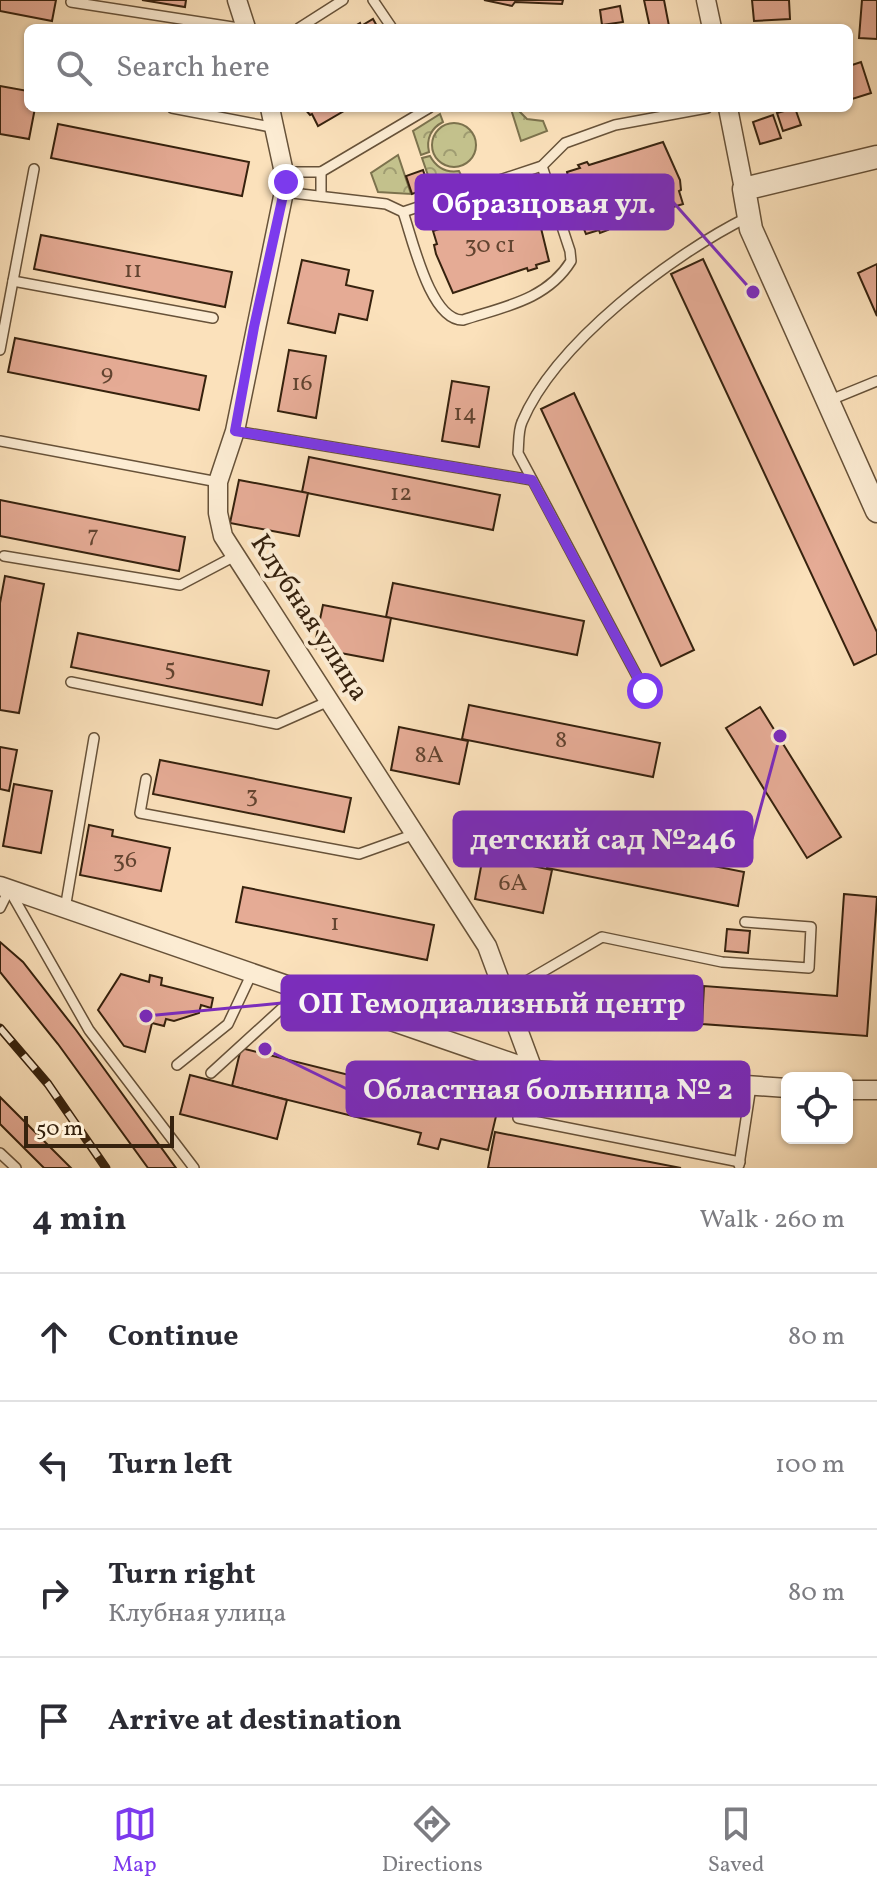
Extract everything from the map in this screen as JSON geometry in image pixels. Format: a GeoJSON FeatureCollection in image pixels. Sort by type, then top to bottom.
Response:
{"type":"FeatureCollection","features":[{"type":"Feature","properties":{"kind":"street"},"geometry":{"type":"LineString","coordinates":[[237,0],[245,24]]}},
{"type":"Feature","properties":{"kind":"street"},"geometry":{"type":"LineString","coordinates":[[706,0],[711,24]]}},
{"type":"Feature","properties":{"kind":"street","name":"Клубная улица"},"geometry":{"type":"LineString","coordinates":[[271,112],[286,182],[235,431],[218,482],[218,513],[223,536],[487,946],[533,1070]]}},
{"type":"Feature","properties":{"kind":"street"},"geometry":{"type":"LineString","coordinates":[[729,112],[751,229],[877,511]]}},
{"type":"Feature","properties":{"kind":"street"},"geometry":{"type":"LineString","coordinates":[[744,189],[877,157]]}},
{"type":"Feature","properties":{"kind":"street"},"geometry":{"type":"LineString","coordinates":[[4,888],[533,1070],[781,1088]]}},
{"type":"Feature","properties":{"kind":"street"},"geometry":{"type":"LineString","coordinates":[[853,1090],[877,1090]]}},
{"type":"Feature","properties":{"kind":"lane"},"geometry":{"type":"LineString","coordinates":[[305,24],[343,0]]}},
{"type":"Feature","properties":{"kind":"lane"},"geometry":{"type":"LineString","coordinates":[[373,0],[389,24]]}},
{"type":"Feature","properties":{"kind":"lane"},"geometry":{"type":"LineString","coordinates":[[71,2],[213,24]]}},
{"type":"Feature","properties":{"kind":"lane"},"geometry":{"type":"LineString","coordinates":[[193,112],[276,128]]}},
{"type":"Feature","properties":{"kind":"lane"},"geometry":{"type":"LineString","coordinates":[[284,172],[321,172],[422,112]]}},
{"type":"Feature","properties":{"kind":"lane"},"geometry":{"type":"LineString","coordinates":[[284,192],[386,204],[403,212],[542,166],[565,143],[615,125],[685,112]]}},
{"type":"Feature","properties":{"kind":"lane"},"geometry":{"type":"LineString","coordinates":[[403,212],[431,296],[452,318],[463,320],[533,297],[547,288],[571,261],[542,166]]}},
{"type":"Feature","properties":{"kind":"lane"},"geometry":{"type":"LineString","coordinates":[[0,350],[34,169]]}},
{"type":"Feature","properties":{"kind":"lane"},"geometry":{"type":"LineString","coordinates":[[321,172],[321,196]]}},
{"type":"Feature","properties":{"kind":"lane"},"geometry":{"type":"LineString","coordinates":[[645,691],[518,453],[520,426],[535,397],[577,345],[628,297],[710,235],[748,217]]}},
{"type":"Feature","properties":{"kind":"lane"},"geometry":{"type":"LineString","coordinates":[[13,281],[213,318]]}},
{"type":"Feature","properties":{"kind":"lane"},"geometry":{"type":"LineString","coordinates":[[828,401],[877,381]]}},
{"type":"Feature","properties":{"kind":"lane"},"geometry":{"type":"LineString","coordinates":[[235,431],[532,480]]}},
{"type":"Feature","properties":{"kind":"lane"},"geometry":{"type":"LineString","coordinates":[[0,441],[218,482]]}},
{"type":"Feature","properties":{"kind":"lane"},"geometry":{"type":"LineString","coordinates":[[4,556],[180,585],[235,556]]}},
{"type":"Feature","properties":{"kind":"lane"},"geometry":{"type":"LineString","coordinates":[[71,682],[277,724],[329,701]]}},
{"type":"Feature","properties":{"kind":"lane"},"geometry":{"type":"LineString","coordinates":[[65,909],[94,738]]}},
{"type":"Feature","properties":{"kind":"lane"},"geometry":{"type":"LineString","coordinates":[[146,779],[140,813],[359,854],[415,834]]}},
{"type":"Feature","properties":{"kind":"lane"},"geometry":{"type":"LineString","coordinates":[[0,908],[4,888]]}},
{"type":"Feature","properties":{"kind":"lane"},"geometry":{"type":"LineString","coordinates":[[4,888],[89,1030],[194,1168]]}},
{"type":"Feature","properties":{"kind":"lane"},"geometry":{"type":"LineString","coordinates":[[506,993],[602,937],[722,962],[809,968],[811,927],[745,922]]}},
{"type":"Feature","properties":{"kind":"lane"},"geometry":{"type":"LineString","coordinates":[[177,1065],[228,1024],[252,973]]}},
{"type":"Feature","properties":{"kind":"lane"},"geometry":{"type":"LineString","coordinates":[[211,1073],[302,990]]}},
{"type":"Feature","properties":{"kind":"lane"},"geometry":{"type":"LineString","coordinates":[[518,1118],[740,1165],[751,1086]]}},
{"type":"Feature","properties":{"kind":"lane"},"geometry":{"type":"LineString","coordinates":[[0,1153],[16,1168]]}},
{"type":"Feature","properties":{"kind":"green space"},"geometry":{"type":"Polygon","coordinates":[[[512,112],[520,112],[527,119],[543,121],[547,131],[521,141],[512,112]]]}},
{"type":"Feature","properties":{"kind":"green space"},"geometry":{"type":"Polygon","coordinates":[[[440,114],[443,122],[430,134],[429,152],[421,155],[413,131],[440,114]]]}},
{"type":"Feature","properties":{"kind":"green space"},"geometry":{"type":"Polygon","coordinates":[[[454,123],[469,130],[476,145],[469,160],[454,167],[439,160],[432,145],[439,130],[454,123]]]}},
{"type":"Feature","properties":{"kind":"green space"},"geometry":{"type":"Polygon","coordinates":[[[398,155],[411,194],[378,192],[371,173],[398,155]]]}},
{"type":"Feature","properties":{"kind":"green space"},"geometry":{"type":"Polygon","coordinates":[[[430,156],[438,166],[459,171],[462,177],[432,187],[422,158],[430,156]]]}},
{"type":"Feature","properties":{"kind":"building"},"geometry":{"type":"Polygon","coordinates":[[[0,0],[56,0],[52,21],[0,11],[0,0]]]}},
{"type":"Feature","properties":{"kind":"building"},"geometry":{"type":"Polygon","coordinates":[[[142,0],[186,0],[185,7],[142,0]]]}},
{"type":"Feature","properties":{"kind":"building"},"geometry":{"type":"Polygon","coordinates":[[[484,0],[563,0],[562,4],[515,2],[512,6],[484,0]]]}},
{"type":"Feature","properties":{"kind":"building"},"geometry":{"type":"Polygon","coordinates":[[[644,0],[664,0],[669,24],[649,24],[644,0]]]}},
{"type":"Feature","properties":{"kind":"building"},"geometry":{"type":"Polygon","coordinates":[[[752,0],[789,0],[790,19],[754,21],[752,0]]]}},
{"type":"Feature","properties":{"kind":"building"},"geometry":{"type":"Polygon","coordinates":[[[862,0],[877,0],[877,39],[859,38],[862,0]]]}},
{"type":"Feature","properties":{"kind":"building"},"geometry":{"type":"Polygon","coordinates":[[[620,6],[623,22],[602,24],[600,10],[620,6]]]}},
{"type":"Feature","properties":{"kind":"building"},"geometry":{"type":"Polygon","coordinates":[[[861,62],[871,93],[853,99],[853,65],[861,62]]]}},
{"type":"Feature","properties":{"kind":"building"},"geometry":{"type":"Polygon","coordinates":[[[0,86],[24,90],[24,112],[34,112],[29,139],[0,134],[0,86]]]}},
{"type":"Feature","properties":{"kind":"building"},"geometry":{"type":"Polygon","coordinates":[[[307,112],[342,112],[318,126],[307,112]]]}},
{"type":"Feature","properties":{"kind":"building"},"geometry":{"type":"Polygon","coordinates":[[[796,112],[801,125],[783,131],[777,113],[796,112]]]}},
{"type":"Feature","properties":{"kind":"building"},"geometry":{"type":"Polygon","coordinates":[[[773,115],[781,138],[760,144],[753,122],[773,115]]]}},
{"type":"Feature","properties":{"kind":"building"},"geometry":{"type":"Polygon","coordinates":[[[58,124],[249,162],[242,196],[51,158],[58,124]]]}},
{"type":"Feature","properties":{"kind":"building"},"geometry":{"type":"Polygon","coordinates":[[[663,142],[680,180],[683,204],[607,227],[608,230],[600,233],[599,230],[586,234],[574,204],[567,172],[587,162],[589,165],[663,142]]]}},
{"type":"Feature","properties":{"kind":"building"},"geometry":{"type":"Polygon","coordinates":[[[423,170],[429,188],[412,194],[406,176],[423,170]]]}},
{"type":"Feature","properties":{"kind":"building"},"geometry":{"type":"Polygon","coordinates":[[[529,199],[540,224],[549,261],[528,271],[527,268],[453,293],[436,254],[433,231],[507,206],[506,203],[515,201],[516,204],[529,199]]]}},
{"type":"Feature","properties":{"kind":"building"},"geometry":{"type":"Polygon","coordinates":[[[41,235],[232,272],[225,307],[34,269],[41,235]]]}},
{"type":"Feature","properties":{"kind":"building"},"geometry":{"type":"Polygon","coordinates":[[[703,259],[877,632],[877,654],[854,665],[671,274],[703,259]]]}},
{"type":"Feature","properties":{"kind":"building"},"geometry":{"type":"Polygon","coordinates":[[[302,260],[349,270],[346,285],[373,291],[367,320],[339,314],[335,333],[288,323],[302,260]]]}},
{"type":"Feature","properties":{"kind":"building"},"geometry":{"type":"Polygon","coordinates":[[[877,264],[877,316],[858,273],[877,264]]]}},
{"type":"Feature","properties":{"kind":"building"},"geometry":{"type":"Polygon","coordinates":[[[15,338],[206,376],[199,410],[8,372],[15,338]]]}},
{"type":"Feature","properties":{"kind":"building"},"geometry":{"type":"Polygon","coordinates":[[[289,350],[326,356],[316,418],[278,411],[289,350]]]}},
{"type":"Feature","properties":{"kind":"building"},"geometry":{"type":"Polygon","coordinates":[[[452,381],[489,387],[479,447],[442,441],[452,381]]]}},
{"type":"Feature","properties":{"kind":"building"},"geometry":{"type":"Polygon","coordinates":[[[574,393],[694,650],[661,666],[541,409],[574,393]]]}},
{"type":"Feature","properties":{"kind":"building"},"geometry":{"type":"Polygon","coordinates":[[[309,457],[500,495],[493,530],[302,492],[309,457]]]}},
{"type":"Feature","properties":{"kind":"building"},"geometry":{"type":"Polygon","coordinates":[[[239,480],[308,493],[299,536],[230,523],[239,480]]]}},
{"type":"Feature","properties":{"kind":"building"},"geometry":{"type":"Polygon","coordinates":[[[0,500],[185,537],[179,571],[0,536],[0,500]]]}},
{"type":"Feature","properties":{"kind":"building"},"geometry":{"type":"Polygon","coordinates":[[[5,576],[44,584],[19,713],[0,710],[0,603],[5,576]]]}},
{"type":"Feature","properties":{"kind":"building"},"geometry":{"type":"Polygon","coordinates":[[[393,583],[584,621],[577,655],[386,617],[393,583]]]}},
{"type":"Feature","properties":{"kind":"building"},"geometry":{"type":"Polygon","coordinates":[[[323,605],[391,618],[383,661],[314,648],[323,605]]]}},
{"type":"Feature","properties":{"kind":"building"},"geometry":{"type":"Polygon","coordinates":[[[78,633],[269,671],[262,705],[71,667],[78,633]]]}},
{"type":"Feature","properties":{"kind":"building"},"geometry":{"type":"Polygon","coordinates":[[[469,705],[660,743],[653,777],[462,739],[469,705]]]}},
{"type":"Feature","properties":{"kind":"building"},"geometry":{"type":"Polygon","coordinates":[[[760,707],[841,837],[807,858],[726,728],[760,707]]]}},
{"type":"Feature","properties":{"kind":"building"},"geometry":{"type":"Polygon","coordinates":[[[399,727],[468,741],[459,784],[391,770],[399,727]]]}},
{"type":"Feature","properties":{"kind":"building"},"geometry":{"type":"Polygon","coordinates":[[[0,747],[17,750],[9,791],[0,789],[0,747]]]}},
{"type":"Feature","properties":{"kind":"building"},"geometry":{"type":"Polygon","coordinates":[[[160,760],[351,798],[344,832],[153,794],[160,760]]]}},
{"type":"Feature","properties":{"kind":"building"},"geometry":{"type":"Polygon","coordinates":[[[14,784],[52,791],[41,853],[3,846],[14,784]]]}},
{"type":"Feature","properties":{"kind":"building"},"geometry":{"type":"Polygon","coordinates":[[[89,825],[113,830],[112,836],[170,848],[161,891],[80,875],[89,825]]]}},
{"type":"Feature","properties":{"kind":"building"},"geometry":{"type":"Polygon","coordinates":[[[553,834],[744,872],[738,906],[547,868],[553,834]]]}},
{"type":"Feature","properties":{"kind":"building"},"geometry":{"type":"Polygon","coordinates":[[[483,856],[552,870],[543,913],[475,899],[483,856]]]}},
{"type":"Feature","properties":{"kind":"building"},"geometry":{"type":"Polygon","coordinates":[[[243,887],[434,925],[427,960],[236,922],[243,887]]]}},
{"type":"Feature","properties":{"kind":"building"},"geometry":{"type":"Polygon","coordinates":[[[844,894],[877,897],[867,1036],[702,1024],[704,986],[837,996],[844,894]]]}},
{"type":"Feature","properties":{"kind":"building"},"geometry":{"type":"Polygon","coordinates":[[[727,929],[750,931],[748,953],[725,951],[727,929]]]}},
{"type":"Feature","properties":{"kind":"building"},"geometry":{"type":"Polygon","coordinates":[[[0,942],[23,962],[76,1030],[176,1168],[148,1168],[58,1044],[0,972],[0,942]]]}},
{"type":"Feature","properties":{"kind":"building"},"geometry":{"type":"Polygon","coordinates":[[[121,974],[149,982],[150,975],[162,978],[161,985],[213,998],[211,1008],[201,1005],[199,1013],[174,1021],[166,1019],[164,1026],[152,1023],[145,1052],[124,1046],[98,1010],[121,974]]]}},
{"type":"Feature","properties":{"kind":"building"},"geometry":{"type":"Polygon","coordinates":[[[241,1048],[497,1112],[488,1150],[441,1139],[438,1149],[418,1144],[421,1133],[232,1086],[241,1048]]]}},
{"type":"Feature","properties":{"kind":"building"},"geometry":{"type":"Polygon","coordinates":[[[190,1075],[287,1100],[277,1139],[180,1114],[190,1075]]]}},
{"type":"Feature","properties":{"kind":"building"},"geometry":{"type":"Polygon","coordinates":[[[0,1097],[71,1168],[44,1168],[0,1124],[0,1097]]]}},
{"type":"Feature","properties":{"kind":"building"},"geometry":{"type":"Polygon","coordinates":[[[495,1132],[681,1168],[488,1168],[495,1132]]]}},
{"type":"Feature","properties":{"kind":"railway"},"geometry":{"type":"LineString","coordinates":[[0,1028],[48,1084],[106,1168]]}},
{"type":"Feature","properties":{"kind":"place","name":"Образцовая ул."},"geometry":{"type":"Point","coordinates":[753,292]}},
{"type":"Feature","properties":{"kind":"place","name":"детский сад №246"},"geometry":{"type":"Point","coordinates":[780,736]}},
{"type":"Feature","properties":{"kind":"place","name":"ОП Гемодиализный центр"},"geometry":{"type":"Point","coordinates":[146,1016]}},
{"type":"Feature","properties":{"kind":"place","name":"Областная больница № 2"},"geometry":{"type":"Point","coordinates":[265,1049]}},
{"type":"Feature","properties":{"kind":"route"},"geometry":{"type":"LineString","coordinates":[[286,182],[235,431],[532,480],[645,691]]}}]}
